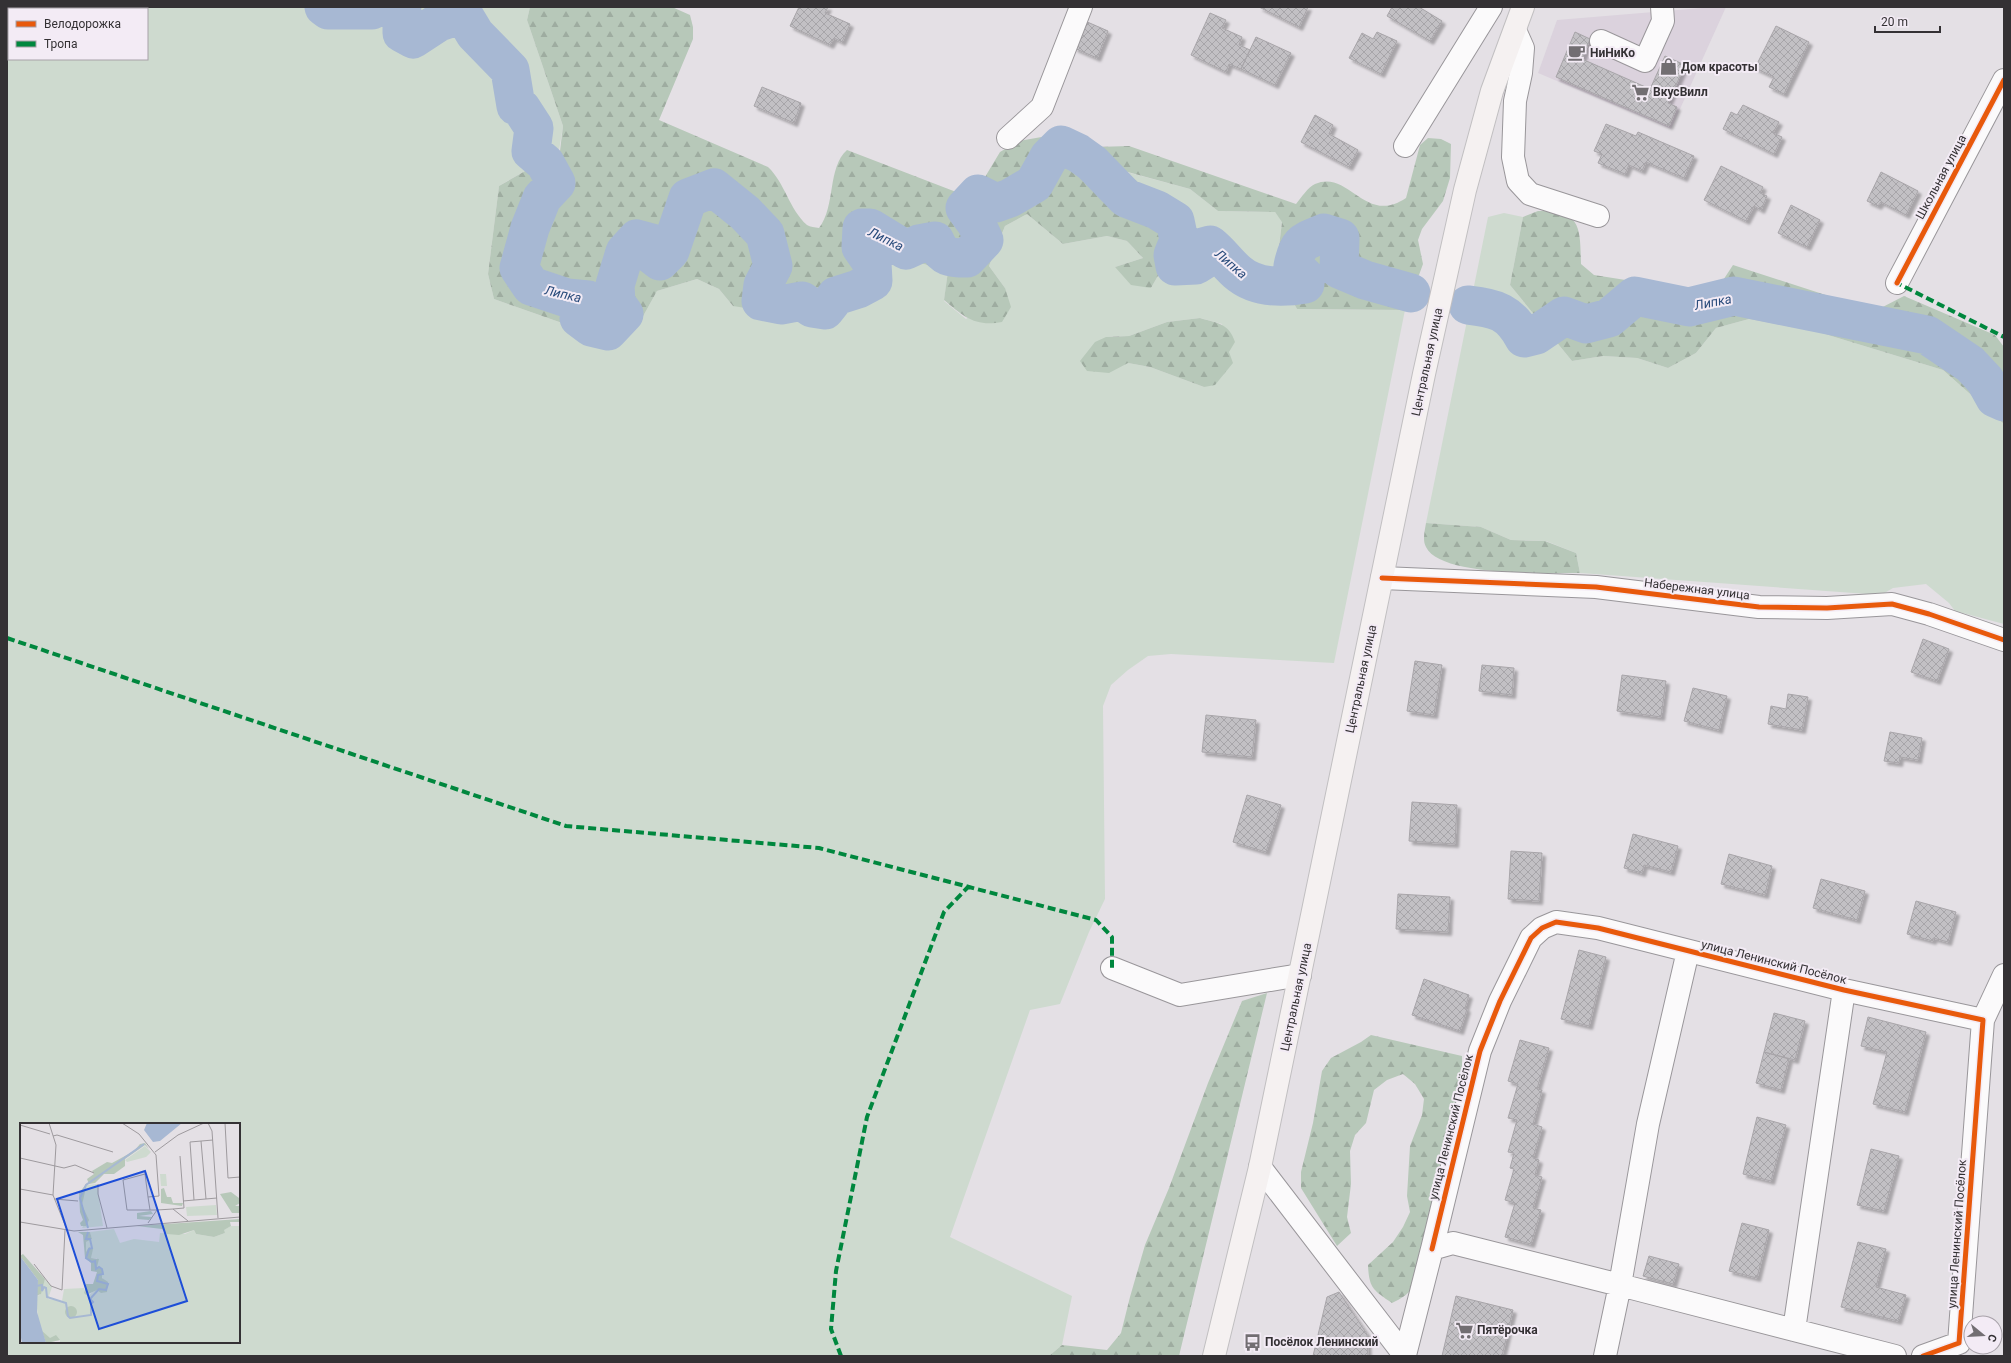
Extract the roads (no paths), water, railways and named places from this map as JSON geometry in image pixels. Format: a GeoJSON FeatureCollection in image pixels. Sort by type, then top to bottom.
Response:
{"type":"FeatureCollection","features":[{"type":"Feature","properties":{"kind":"main road","name":"Центральная улица"},"geometry":{"type":"LineString","coordinates":[[1214,1356],[1260,1167],[1424,374],[1465,190],[1492,91],[1523,7]]}},
{"type":"Feature","properties":{"kind":"street"},"geometry":{"type":"LineString","coordinates":[[1008,138],[1042,107],[1081,7]]}},
{"type":"Feature","properties":{"kind":"street"},"geometry":{"type":"LineString","coordinates":[[1404,146],[1491,7]]}},
{"type":"Feature","properties":{"kind":"street"},"geometry":{"type":"LineString","coordinates":[[1601,41],[1645,61],[1663,21],[1662,7]]}},
{"type":"Feature","properties":{"kind":"street"},"geometry":{"type":"LineString","coordinates":[[1515,30],[1523,48],[1521,73],[1515,101],[1514,157],[1518,181],[1530,194],[1598,216]]}},
{"type":"Feature","properties":{"kind":"street","name":"Школьная улица"},"geometry":{"type":"LineString","coordinates":[[1897,283],[2004,80]]}},
{"type":"Feature","properties":{"kind":"street","name":"Набережная улица"},"geometry":{"type":"LineString","coordinates":[[1382,578],[1596,587],[1759,606],[1827,608],[1892,604],[1929,614],[2004,640]]}},
{"type":"Feature","properties":{"kind":"street","name":"улица Ленинский Посёлок"},"geometry":{"type":"LineString","coordinates":[[1405,1355],[1480,1051],[1500,1001],[1531,938],[1542,928],[1556,922],[1598,928],[1844,990],[1983,1020],[1959,1343],[1923,1356]]}},
{"type":"Feature","properties":{"kind":"street"},"geometry":{"type":"LineString","coordinates":[[1605,1356],[1620,1285],[1648,1124],[1688,951]]}},
{"type":"Feature","properties":{"kind":"street"},"geometry":{"type":"LineString","coordinates":[[1112,968],[1180,995],[1300,975]]}},
{"type":"Feature","properties":{"kind":"street"},"geometry":{"type":"LineString","coordinates":[[1983,1020],[2004,975]]}},
{"type":"Feature","properties":{"kind":"street"},"geometry":{"type":"LineString","coordinates":[[1794,1330],[1844,990]]}},
{"type":"Feature","properties":{"kind":"street"},"geometry":{"type":"LineString","coordinates":[[1260,1167],[1405,1355]]}},
{"type":"Feature","properties":{"kind":"street"},"geometry":{"type":"LineString","coordinates":[[1432,1248],[1453,1244],[1620,1285],[1895,1356]]}},
{"type":"Feature","properties":{"kind":"waterway","name":"Липка"},"geometry":{"type":"LineString","coordinates":[[324,7],[328,10],[372,10],[376,7]]}},
{"type":"Feature","properties":{"kind":"waterway","name":"Липка"},"geometry":{"type":"LineString","coordinates":[[399,7],[402,11],[402,33],[413,39],[439,22],[463,14],[475,34],[510,70],[516,106],[521,108],[534,128],[531,151],[545,163],[556,183],[542,198],[530,228],[519,268],[531,286],[567,298],[588,300],[589,309],[579,318],[591,327],[608,331],[624,314],[616,303],[615,285],[625,252],[637,239],[652,243],[651,254],[660,261],[670,251],[688,198],[714,188],[745,213],[765,234],[773,266],[763,285],[761,301],[781,305],[802,301],[812,308],[825,310],[836,296],[858,289],[873,281],[872,263],[861,247],[862,228],[870,228],[906,250],[919,244],[935,241],[944,254],[956,258],[967,258],[984,240],[976,223],[965,208],[978,194],[996,203],[1010,198],[1034,184],[1049,157],[1061,145],[1078,153],[1092,163],[1126,198],[1157,210],[1175,221],[1179,240],[1173,255],[1175,266],[1196,265],[1204,260],[1199,248],[1210,245],[1237,272],[1252,281],[1269,286],[1305,284],[1305,277],[1293,266],[1297,252],[1299,247],[1306,241],[1324,233],[1340,238],[1339,269],[1365,280],[1411,293]]}},
{"type":"Feature","properties":{"kind":"waterway","name":"Липка"},"geometry":{"type":"LineString","coordinates":[[1468,305],[1494,310],[1508,317],[1519,329],[1524,338],[1536,335],[1564,316],[1586,324],[1609,318],[1635,296],[1689,307],[1734,296],[1927,335],[1970,364],[1985,380],[1995,398],[2004,402]]}},
{"type":"Feature","properties":{"kind":"place","name":"НиНиКо"},"geometry":{"type":"Point","coordinates":[1577,53]}},
{"type":"Feature","properties":{"kind":"place","name":"Дом красоты"},"geometry":{"type":"Point","coordinates":[1668,67]}},
{"type":"Feature","properties":{"kind":"place","name":"ВкусВилл"},"geometry":{"type":"Point","coordinates":[1640,92]}},
{"type":"Feature","properties":{"kind":"place","name":"Пятёрочка"},"geometry":{"type":"Point","coordinates":[1464,1330]}},
{"type":"Feature","properties":{"kind":"place","name":"Посёлок Ленинский"},"geometry":{"type":"Point","coordinates":[1252,1342]}}]}
